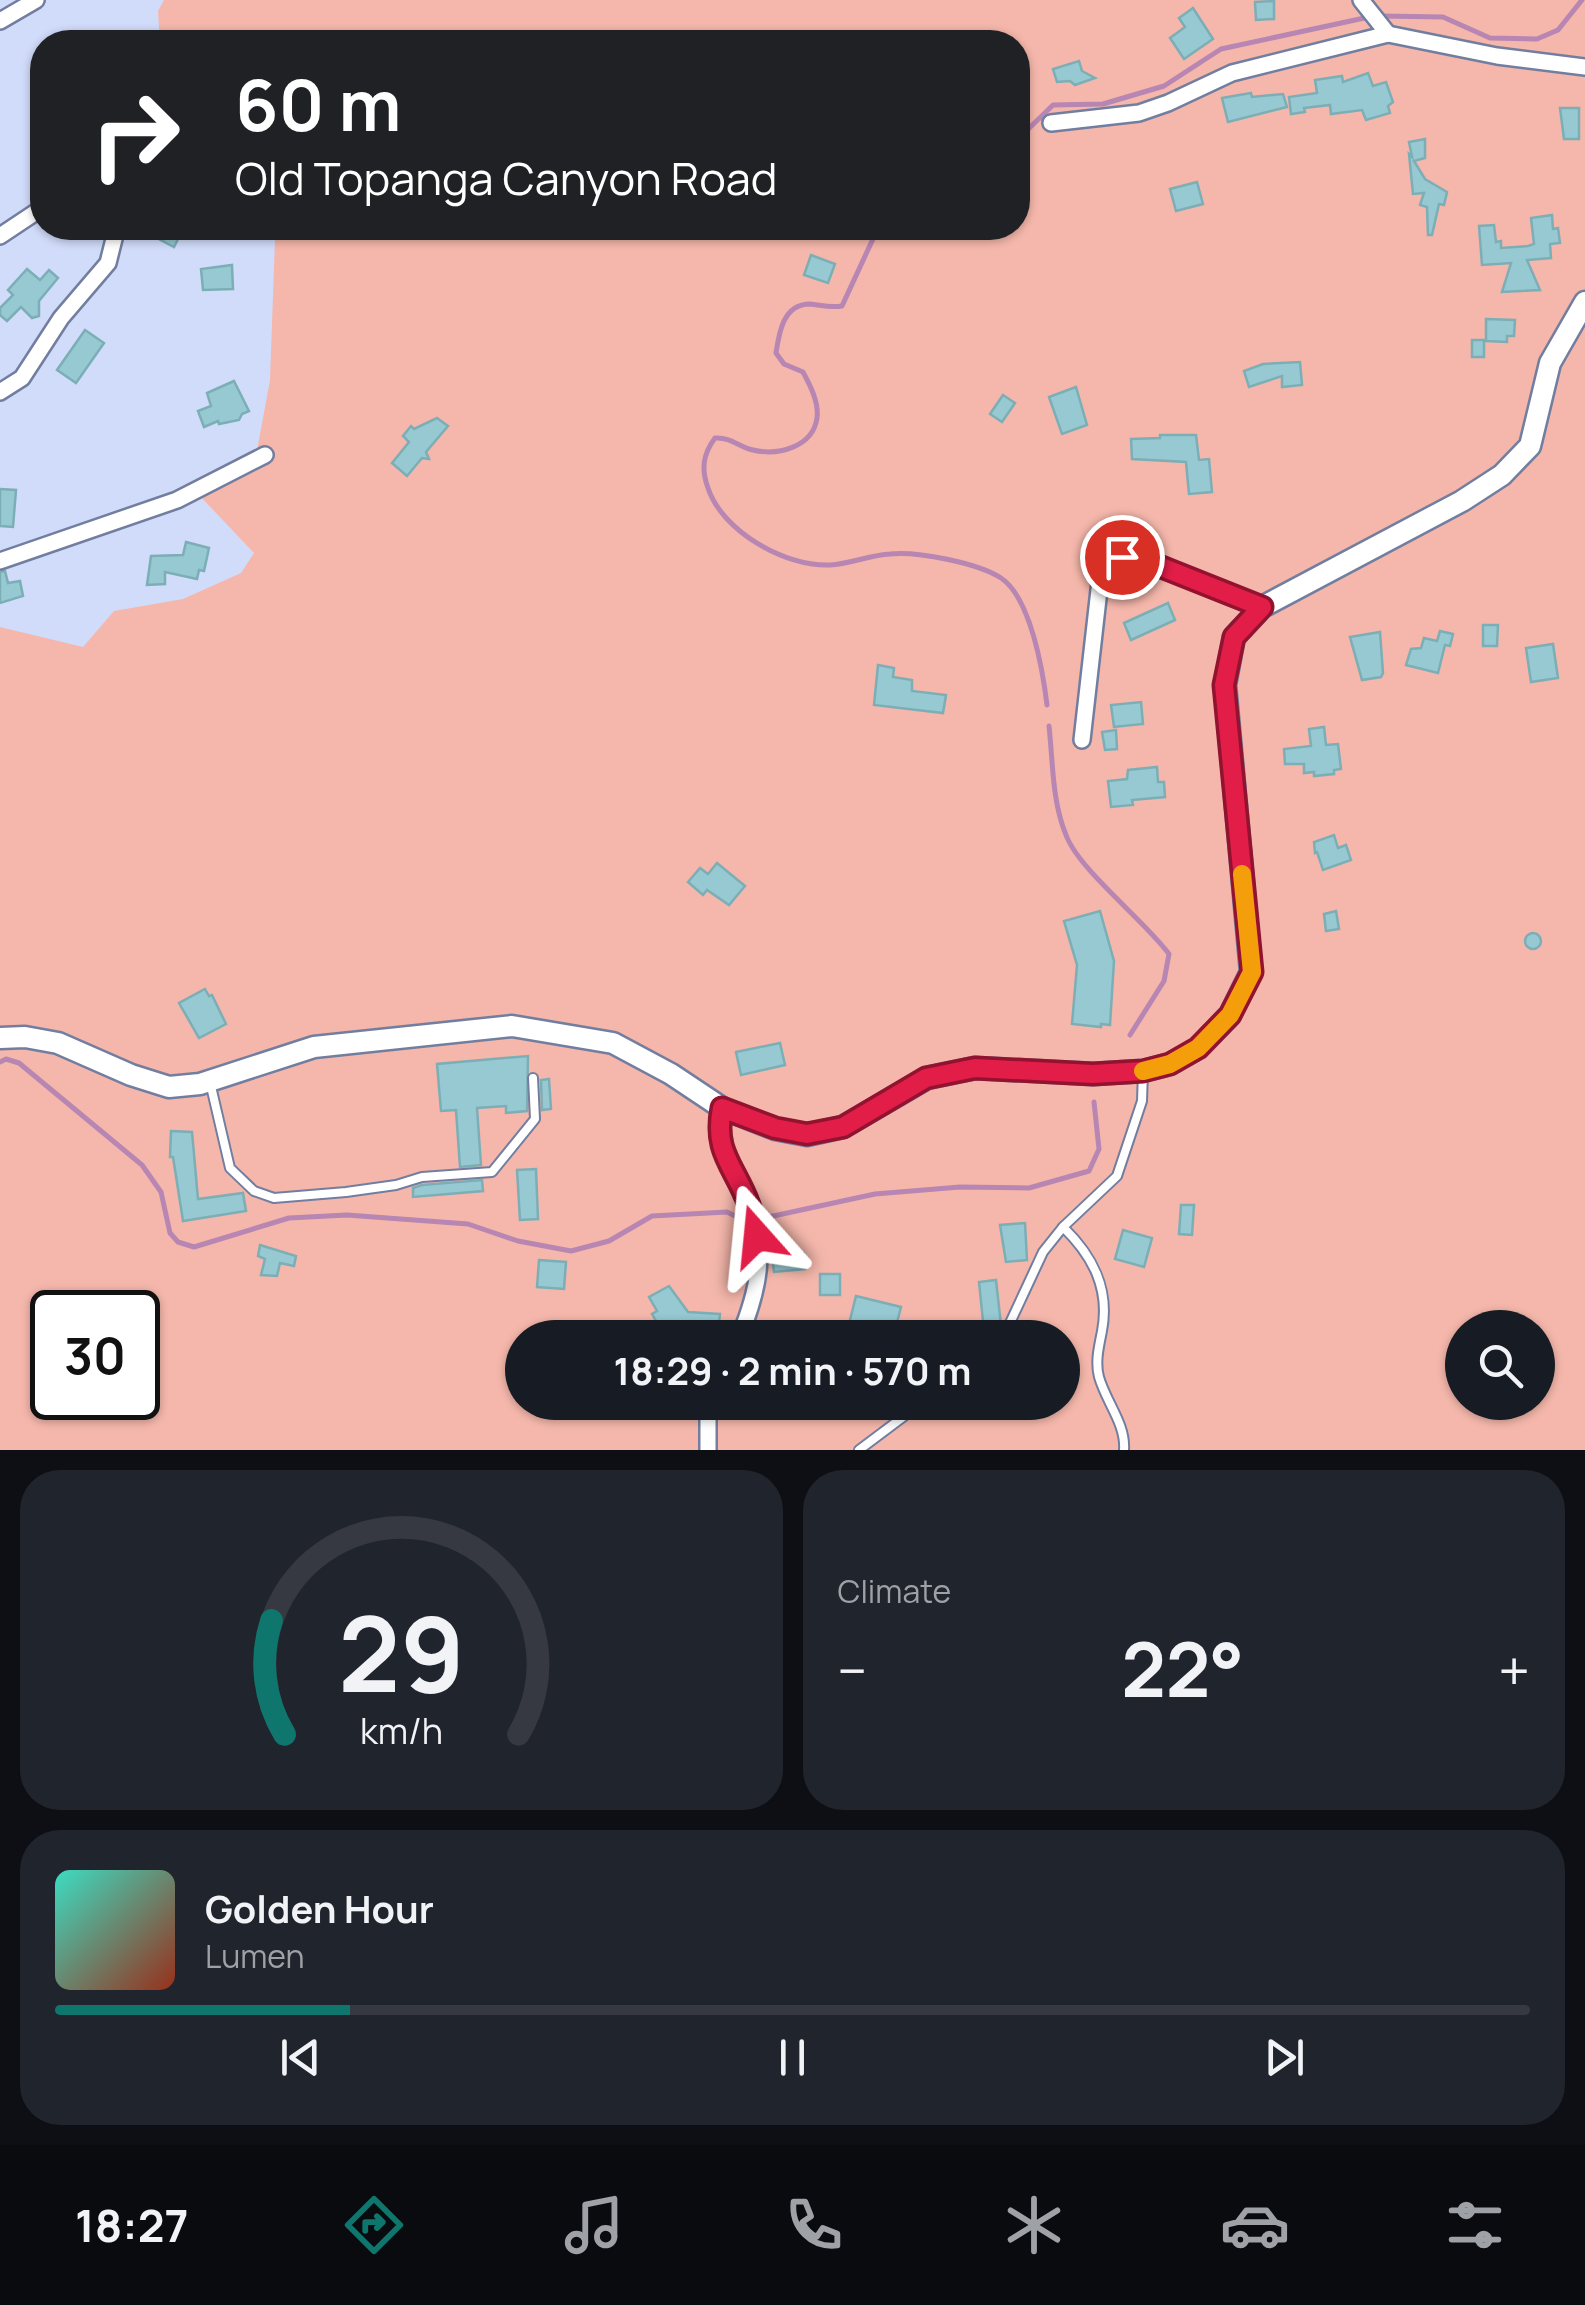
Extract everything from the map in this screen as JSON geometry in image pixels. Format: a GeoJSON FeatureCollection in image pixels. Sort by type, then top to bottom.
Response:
{"type":"FeatureCollection","features":[{"type":"Feature","properties":{"kind":"main road"},"geometry":{"type":"LineString","coordinates":[[0,1038],[25,1037],[58,1043],[132,1076],[168,1087],[210,1081],[314,1047],[512,1026],[613,1043],[672,1074],[722,1108],[775,1128],[807,1134],[843,1127],[926,1078],[975,1068],[1093,1074],[1143,1071],[1170,1064],[1198,1048],[1230,1015],[1252,972],[1224,685],[1234,637],[1262,607],[1462,501],[1502,475],[1530,446],[1550,362],[1585,302]]}},
{"type":"Feature","properties":{"kind":"street"},"geometry":{"type":"LineString","coordinates":[[0,21],[36,0]]}},
{"type":"Feature","properties":{"kind":"street"},"geometry":{"type":"LineString","coordinates":[[1361,0],[1384,30]]}},
{"type":"Feature","properties":{"kind":"street"},"geometry":{"type":"LineString","coordinates":[[1051,123],[1138,114],[1232,72],[1384,30],[1498,56],[1585,67]]}},
{"type":"Feature","properties":{"kind":"street"},"geometry":{"type":"LineString","coordinates":[[0,236],[30,216]]}},
{"type":"Feature","properties":{"kind":"street"},"geometry":{"type":"LineString","coordinates":[[0,392],[22,378],[62,318],[108,263],[114,240]]}},
{"type":"Feature","properties":{"kind":"street"},"geometry":{"type":"LineString","coordinates":[[0,562],[177,500],[265,455]]}},
{"type":"Feature","properties":{"kind":"street"},"geometry":{"type":"LineString","coordinates":[[1082,740],[1100,581],[1114,560],[1139,558],[1262,607]]}},
{"type":"Feature","properties":{"kind":"street"},"geometry":{"type":"LineString","coordinates":[[722,1108],[719,1141],[724,1159],[750,1206],[761,1264],[746,1320]]}},
{"type":"Feature","properties":{"kind":"street"},"geometry":{"type":"LineString","coordinates":[[708,1420],[708,1450]]}},
{"type":"Feature","properties":{"kind":"lane"},"geometry":{"type":"LineString","coordinates":[[1011,1320],[1042,1252],[1117,1176],[1142,1101],[1143,1071]]}},
{"type":"Feature","properties":{"kind":"lane"},"geometry":{"type":"LineString","coordinates":[[210,1081],[230,1168],[254,1191],[274,1198],[363,1190],[422,1177],[492,1172],[535,1118],[534,1078]]}},
{"type":"Feature","properties":{"kind":"lane"},"geometry":{"type":"LineString","coordinates":[[1063,1228],[1092,1259],[1104,1293],[1106,1311],[1097,1366],[1124,1436],[1124,1450]]}},
{"type":"Feature","properties":{"kind":"lane"},"geometry":{"type":"LineString","coordinates":[[859,1450],[899,1420]]}},
{"type":"Feature","properties":{"kind":"shaded area"},"geometry":{"type":"Polygon","coordinates":[[[164,0],[1585,0],[1585,1450],[0,1450],[0,627],[83,647],[114,611],[183,599],[241,573],[254,553],[198,494],[256,456],[270,380],[275,240],[1030,240],[1030,30],[159,30],[158,11],[164,0]]]}},
{"type":"Feature","properties":{"kind":"building"},"geometry":{"type":"Polygon","coordinates":[[[1274,1],[1274,19],[1256,20],[1255,2],[1274,1]]]}},
{"type":"Feature","properties":{"kind":"building"},"geometry":{"type":"Polygon","coordinates":[[[1193,8],[1213,39],[1184,59],[1170,38],[1185,27],[1179,18],[1193,8]]]}},
{"type":"Feature","properties":{"kind":"building"},"geometry":{"type":"Polygon","coordinates":[[[1079,61],[1082,71],[1095,78],[1075,85],[1070,81],[1057,82],[1053,69],[1079,61]]]}},
{"type":"Feature","properties":{"kind":"building"},"geometry":{"type":"Polygon","coordinates":[[[1368,73],[1373,86],[1386,82],[1393,102],[1388,106],[1390,113],[1366,120],[1362,110],[1331,114],[1330,105],[1291,114],[1289,97],[1317,93],[1315,80],[1342,76],[1343,82],[1368,73]]]}},
{"type":"Feature","properties":{"kind":"building"},"geometry":{"type":"Polygon","coordinates":[[[1251,93],[1252,97],[1283,94],[1287,107],[1228,122],[1222,98],[1251,93]]]}},
{"type":"Feature","properties":{"kind":"building"},"geometry":{"type":"Polygon","coordinates":[[[1560,108],[1579,108],[1579,139],[1564,139],[1560,108]]]}},
{"type":"Feature","properties":{"kind":"building"},"geometry":{"type":"Polygon","coordinates":[[[1425,139],[1425,158],[1414,161],[1425,179],[1447,192],[1444,205],[1439,204],[1432,235],[1428,235],[1427,207],[1420,205],[1424,193],[1413,194],[1409,154],[1412,157],[1409,142],[1425,139]]]}},
{"type":"Feature","properties":{"kind":"building"},"geometry":{"type":"Polygon","coordinates":[[[1197,182],[1203,204],[1176,211],[1170,189],[1197,182]]]}},
{"type":"Feature","properties":{"kind":"building"},"geometry":{"type":"Polygon","coordinates":[[[1552,215],[1560,243],[1550,244],[1551,258],[1527,260],[1540,290],[1502,292],[1511,263],[1482,265],[1479,226],[1494,225],[1496,242],[1501,241],[1501,248],[1528,246],[1534,244],[1531,218],[1552,215]]]}},
{"type":"Feature","properties":{"kind":"building"},"geometry":{"type":"Polygon","coordinates":[[[811,255],[835,264],[828,283],[804,275],[811,255]]]}},
{"type":"Feature","properties":{"kind":"building"},"geometry":{"type":"Polygon","coordinates":[[[232,265],[233,289],[203,290],[201,269],[232,265]]]}},
{"type":"Feature","properties":{"kind":"building"},"geometry":{"type":"Polygon","coordinates":[[[27,269],[40,280],[49,270],[58,278],[39,301],[39,316],[32,318],[21,307],[7,321],[0,315],[0,308],[13,295],[8,290],[27,269]]]}},
{"type":"Feature","properties":{"kind":"building"},"geometry":{"type":"Polygon","coordinates":[[[1486,319],[1515,320],[1514,336],[1507,336],[1507,342],[1486,341],[1486,319]]]}},
{"type":"Feature","properties":{"kind":"building"},"geometry":{"type":"Polygon","coordinates":[[[85,330],[104,343],[76,383],[57,370],[85,330]]]}},
{"type":"Feature","properties":{"kind":"building"},"geometry":{"type":"Polygon","coordinates":[[[1472,340],[1484,340],[1484,357],[1472,357],[1472,340]]]}},
{"type":"Feature","properties":{"kind":"building"},"geometry":{"type":"Polygon","coordinates":[[[1300,362],[1302,385],[1282,387],[1282,376],[1249,387],[1244,371],[1263,364],[1300,362]]]}},
{"type":"Feature","properties":{"kind":"building"},"geometry":{"type":"Polygon","coordinates":[[[234,381],[249,411],[239,420],[219,424],[218,421],[204,427],[198,411],[211,406],[207,393],[234,381]]]}},
{"type":"Feature","properties":{"kind":"building"},"geometry":{"type":"Polygon","coordinates":[[[1076,387],[1087,425],[1062,434],[1049,397],[1076,387]]]}},
{"type":"Feature","properties":{"kind":"building"},"geometry":{"type":"Polygon","coordinates":[[[1003,395],[1015,403],[1002,422],[990,414],[1003,395]]]}},
{"type":"Feature","properties":{"kind":"building"},"geometry":{"type":"Polygon","coordinates":[[[437,418],[448,426],[426,452],[429,459],[422,458],[407,476],[392,463],[409,442],[403,436],[411,426],[414,429],[437,418]]]}},
{"type":"Feature","properties":{"kind":"building"},"geometry":{"type":"Polygon","coordinates":[[[1196,435],[1199,460],[1209,459],[1212,492],[1189,494],[1186,462],[1132,459],[1131,439],[1196,435]]]}},
{"type":"Feature","properties":{"kind":"building"},"geometry":{"type":"Polygon","coordinates":[[[0,489],[16,490],[13,527],[0,526],[0,489]]]}},
{"type":"Feature","properties":{"kind":"building"},"geometry":{"type":"Polygon","coordinates":[[[186,542],[209,548],[204,571],[199,570],[197,579],[165,572],[165,584],[147,585],[151,556],[183,555],[186,542]]]}},
{"type":"Feature","properties":{"kind":"building"},"geometry":{"type":"Polygon","coordinates":[[[5,571],[8,583],[20,581],[23,596],[0,603],[0,572],[5,571]]]}},
{"type":"Feature","properties":{"kind":"building"},"geometry":{"type":"Polygon","coordinates":[[[1168,603],[1175,620],[1131,640],[1124,623],[1168,603]]]}},
{"type":"Feature","properties":{"kind":"building"},"geometry":{"type":"Polygon","coordinates":[[[1483,625],[1498,625],[1497,646],[1483,646],[1483,625]]]}},
{"type":"Feature","properties":{"kind":"building"},"geometry":{"type":"Polygon","coordinates":[[[1440,631],[1453,634],[1450,646],[1445,645],[1438,673],[1406,665],[1411,649],[1421,648],[1424,638],[1437,641],[1440,631]]]}},
{"type":"Feature","properties":{"kind":"building"},"geometry":{"type":"Polygon","coordinates":[[[1380,632],[1383,673],[1381,677],[1362,680],[1350,637],[1380,632]]]}},
{"type":"Feature","properties":{"kind":"building"},"geometry":{"type":"Polygon","coordinates":[[[1553,644],[1558,678],[1531,682],[1526,648],[1553,644]]]}},
{"type":"Feature","properties":{"kind":"building"},"geometry":{"type":"Polygon","coordinates":[[[878,665],[894,668],[893,677],[912,680],[912,691],[946,695],[943,713],[874,705],[878,665]]]}},
{"type":"Feature","properties":{"kind":"building"},"geometry":{"type":"Polygon","coordinates":[[[1141,702],[1143,724],[1114,727],[1111,705],[1141,702]]]}},
{"type":"Feature","properties":{"kind":"building"},"geometry":{"type":"Polygon","coordinates":[[[1324,727],[1326,745],[1338,744],[1341,769],[1334,770],[1334,774],[1314,776],[1314,772],[1304,773],[1304,764],[1285,764],[1284,749],[1311,746],[1309,729],[1324,727]]]}},
{"type":"Feature","properties":{"kind":"building"},"geometry":{"type":"Polygon","coordinates":[[[1116,730],[1117,749],[1105,750],[1102,732],[1116,730]]]}},
{"type":"Feature","properties":{"kind":"building"},"geometry":{"type":"Polygon","coordinates":[[[1157,767],[1165,797],[1132,800],[1133,805],[1111,807],[1108,781],[1127,779],[1128,770],[1157,767]]]}},
{"type":"Feature","properties":{"kind":"building"},"geometry":{"type":"Polygon","coordinates":[[[1334,835],[1338,848],[1346,845],[1351,860],[1323,870],[1314,842],[1334,835]]]}},
{"type":"Feature","properties":{"kind":"building"},"geometry":{"type":"Polygon","coordinates":[[[717,863],[745,886],[729,905],[707,890],[703,895],[688,882],[700,868],[708,874],[717,863]]]}},
{"type":"Feature","properties":{"kind":"building"},"geometry":{"type":"Polygon","coordinates":[[[1100,911],[1114,961],[1110,1025],[1072,1024],[1077,965],[1064,921],[1100,911]]]}},
{"type":"Feature","properties":{"kind":"building"},"geometry":{"type":"Polygon","coordinates":[[[1336,911],[1339,929],[1326,931],[1324,914],[1336,911]]]}},
{"type":"Feature","properties":{"kind":"building"},"geometry":{"type":"Polygon","coordinates":[[[1533,933],[1541,941],[1533,949],[1525,941],[1533,933]]]}},
{"type":"Feature","properties":{"kind":"building"},"geometry":{"type":"Polygon","coordinates":[[[205,989],[226,1024],[199,1038],[179,1003],[205,989]]]}},
{"type":"Feature","properties":{"kind":"building"},"geometry":{"type":"Polygon","coordinates":[[[780,1043],[785,1065],[741,1075],[736,1052],[780,1043]]]}},
{"type":"Feature","properties":{"kind":"building"},"geometry":{"type":"Polygon","coordinates":[[[528,1056],[527,1111],[506,1113],[506,1106],[477,1108],[481,1165],[460,1167],[456,1110],[441,1111],[437,1064],[528,1056]]]}},
{"type":"Feature","properties":{"kind":"building"},"geometry":{"type":"Polygon","coordinates":[[[549,1079],[551,1109],[542,1110],[541,1080],[549,1079]]]}},
{"type":"Feature","properties":{"kind":"building"},"geometry":{"type":"Polygon","coordinates":[[[171,1131],[192,1132],[198,1199],[243,1193],[246,1211],[183,1221],[170,1157],[171,1131]]]}},
{"type":"Feature","properties":{"kind":"building"},"geometry":{"type":"Polygon","coordinates":[[[536,1169],[538,1219],[520,1220],[517,1170],[536,1169]]]}},
{"type":"Feature","properties":{"kind":"building"},"geometry":{"type":"Polygon","coordinates":[[[482,1180],[483,1191],[413,1197],[413,1188],[422,1185],[482,1180]]]}},
{"type":"Feature","properties":{"kind":"building"},"geometry":{"type":"Polygon","coordinates":[[[1181,1205],[1194,1205],[1192,1235],[1179,1234],[1181,1205]]]}},
{"type":"Feature","properties":{"kind":"building"},"geometry":{"type":"Polygon","coordinates":[[[1025,1223],[1027,1260],[1006,1262],[1000,1225],[1025,1223]]]}},
{"type":"Feature","properties":{"kind":"building"},"geometry":{"type":"Polygon","coordinates":[[[1123,1230],[1152,1238],[1144,1267],[1115,1259],[1123,1230]]]}},
{"type":"Feature","properties":{"kind":"building"},"geometry":{"type":"Polygon","coordinates":[[[260,1245],[296,1256],[294,1266],[280,1263],[277,1276],[261,1275],[265,1259],[258,1256],[260,1245]]]}},
{"type":"Feature","properties":{"kind":"building"},"geometry":{"type":"Polygon","coordinates":[[[804,1253],[805,1269],[774,1272],[772,1256],[804,1253]]]}},
{"type":"Feature","properties":{"kind":"building"},"geometry":{"type":"Polygon","coordinates":[[[539,1260],[566,1262],[564,1289],[537,1287],[539,1260]]]}},
{"type":"Feature","properties":{"kind":"building"},"geometry":{"type":"Polygon","coordinates":[[[820,1274],[840,1274],[840,1295],[820,1295],[820,1274]]]}},
{"type":"Feature","properties":{"kind":"building"},"geometry":{"type":"Polygon","coordinates":[[[996,1280],[1000,1320],[983,1320],[979,1282],[996,1280]]]}},
{"type":"Feature","properties":{"kind":"building"},"geometry":{"type":"Polygon","coordinates":[[[669,1286],[688,1312],[720,1314],[719,1320],[655,1320],[652,1314],[657,1311],[649,1297],[669,1286]]]}},
{"type":"Feature","properties":{"kind":"building"},"geometry":{"type":"Polygon","coordinates":[[[856,1296],[901,1307],[898,1320],[850,1320],[856,1296]]]}},
{"type":"Feature","properties":{"kind":"waterway"},"geometry":{"type":"LineString","coordinates":[[1380,16],[1443,17],[1490,38],[1537,39],[1558,30],[1582,0]]}},
{"type":"Feature","properties":{"kind":"waterway"},"geometry":{"type":"LineString","coordinates":[[1030,127],[1053,105],[1103,104],[1164,86],[1221,49],[1369,17]]}},
{"type":"Feature","properties":{"kind":"waterway"},"geometry":{"type":"LineString","coordinates":[[872,240],[842,306],[801,305],[788,314],[781,329],[776,353],[784,364],[803,372],[815,400],[817,418],[809,436],[793,447],[773,452],[715,438],[704,462],[708,488],[715,504],[741,532],[794,560],[830,565],[882,555],[916,554],[963,563],[1001,578],[1028,618],[1047,705]]}},
{"type":"Feature","properties":{"kind":"waterway"},"geometry":{"type":"LineString","coordinates":[[1049,726],[1058,809],[1073,849],[1169,954],[1164,981],[1130,1035]]}},
{"type":"Feature","properties":{"kind":"waterway"},"geometry":{"type":"LineString","coordinates":[[0,1062],[6,1059],[19,1063],[142,1165],[161,1192],[170,1233],[178,1242],[194,1247],[289,1218],[347,1215],[468,1224],[518,1241],[571,1251],[609,1241],[652,1216],[727,1212],[735,1216]]}},
{"type":"Feature","properties":{"kind":"waterway"},"geometry":{"type":"LineString","coordinates":[[764,1218],[875,1194],[960,1187],[1029,1188],[1089,1171],[1099,1149],[1094,1102]]}},
{"type":"Feature","properties":{"kind":"slow traffic"},"geometry":{"type":"LineString","coordinates":[[1143,1071],[1170,1064],[1198,1048],[1230,1015],[1252,972],[1242,874]]}},
{"type":"Feature","properties":{"kind":"route"},"geometry":{"type":"LineString","coordinates":[[757,1236],[750,1206],[724,1159],[719,1141],[722,1108],[775,1128],[807,1134],[843,1127],[926,1078],[975,1068],[1093,1074],[1143,1071],[1170,1064],[1198,1048],[1230,1015],[1252,972],[1224,685],[1234,637],[1262,607],[1139,558],[1122,557]]}}]}
